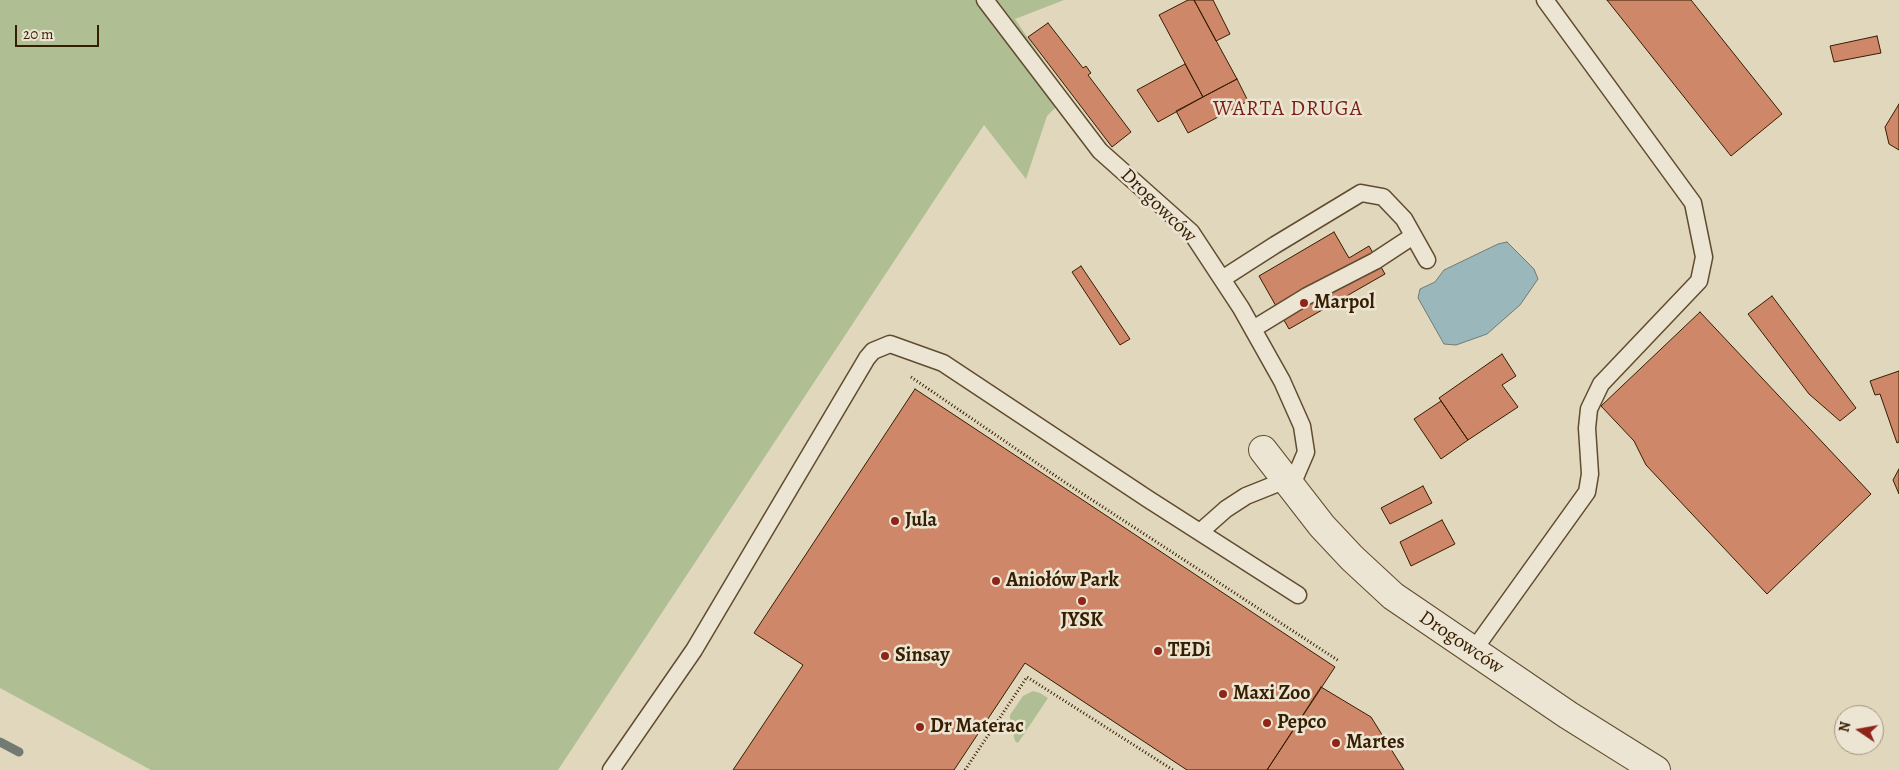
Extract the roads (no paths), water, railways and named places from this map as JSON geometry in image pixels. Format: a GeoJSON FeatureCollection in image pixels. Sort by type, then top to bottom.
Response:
{"type":"FeatureCollection","features":[{"type":"Feature","properties":{"kind":"street","name":"Drogowców"},"geometry":{"type":"LineString","coordinates":[[1263,450],[1322,526],[1346,552],[1393,596],[1568,715],[1656,770]]}},
{"type":"Feature","properties":{"kind":"lane","name":"Drogowców"},"geometry":{"type":"LineString","coordinates":[[985,0],[1100,151],[1191,232],[1222,279],[1253,329],[1282,382],[1302,426],[1306,452],[1289,484]]}},
{"type":"Feature","properties":{"kind":"lane"},"geometry":{"type":"LineString","coordinates":[[1473,651],[1587,492],[1590,474],[1587,428],[1589,409],[1601,384],[1698,281],[1704,257],[1693,203],[1545,0]]}},
{"type":"Feature","properties":{"kind":"lane"},"geometry":{"type":"LineString","coordinates":[[1222,279],[1361,194],[1383,198],[1404,220],[1427,260]]}},
{"type":"Feature","properties":{"kind":"lane"},"geometry":{"type":"LineString","coordinates":[[1253,329],[1307,296],[1375,261],[1413,236]]}},
{"type":"Feature","properties":{"kind":"lane"},"geometry":{"type":"LineString","coordinates":[[611,770],[694,650],[862,367],[873,351],[890,344],[944,363],[1298,595]]}},
{"type":"Feature","properties":{"kind":"lane"},"geometry":{"type":"LineString","coordinates":[[1200,532],[1226,509],[1246,496],[1289,484]]}},
{"type":"Feature","properties":{"kind":"water"},"geometry":{"type":"Polygon","coordinates":[[[1507,242],[1534,269],[1538,279],[1520,305],[1487,334],[1456,345],[1444,344],[1418,298],[1420,289],[1435,282],[1444,270],[1498,244],[1507,242]]]}},
{"type":"Feature","properties":{"kind":"waterway"},"geometry":{"type":"LineString","coordinates":[[0,742],[19,752]]}},
{"type":"Feature","properties":{"kind":"place","name":"Marpol"},"geometry":{"type":"Point","coordinates":[1304,303]}},
{"type":"Feature","properties":{"kind":"place","name":"Jula"},"geometry":{"type":"Point","coordinates":[895,521]}},
{"type":"Feature","properties":{"kind":"place","name":"Aniołów Park"},"geometry":{"type":"Point","coordinates":[996,581]}},
{"type":"Feature","properties":{"kind":"place","name":"JYSK"},"geometry":{"type":"Point","coordinates":[1082,601]}},
{"type":"Feature","properties":{"kind":"place","name":"TEDi"},"geometry":{"type":"Point","coordinates":[1158,651]}},
{"type":"Feature","properties":{"kind":"place","name":"Sinsay"},"geometry":{"type":"Point","coordinates":[885,656]}},
{"type":"Feature","properties":{"kind":"place","name":"Maxi Zoo"},"geometry":{"type":"Point","coordinates":[1223,694]}},
{"type":"Feature","properties":{"kind":"place","name":"Pepco"},"geometry":{"type":"Point","coordinates":[1267,723]}},
{"type":"Feature","properties":{"kind":"place","name":"Dr Materac"},"geometry":{"type":"Point","coordinates":[920,727]}},
{"type":"Feature","properties":{"kind":"place","name":"Martes"},"geometry":{"type":"Point","coordinates":[1336,743]}},
{"type":"Feature","properties":{"kind":"district","name":"WARTA DRUGA"},"geometry":{"type":"Point","coordinates":[1288,110]}}]}
